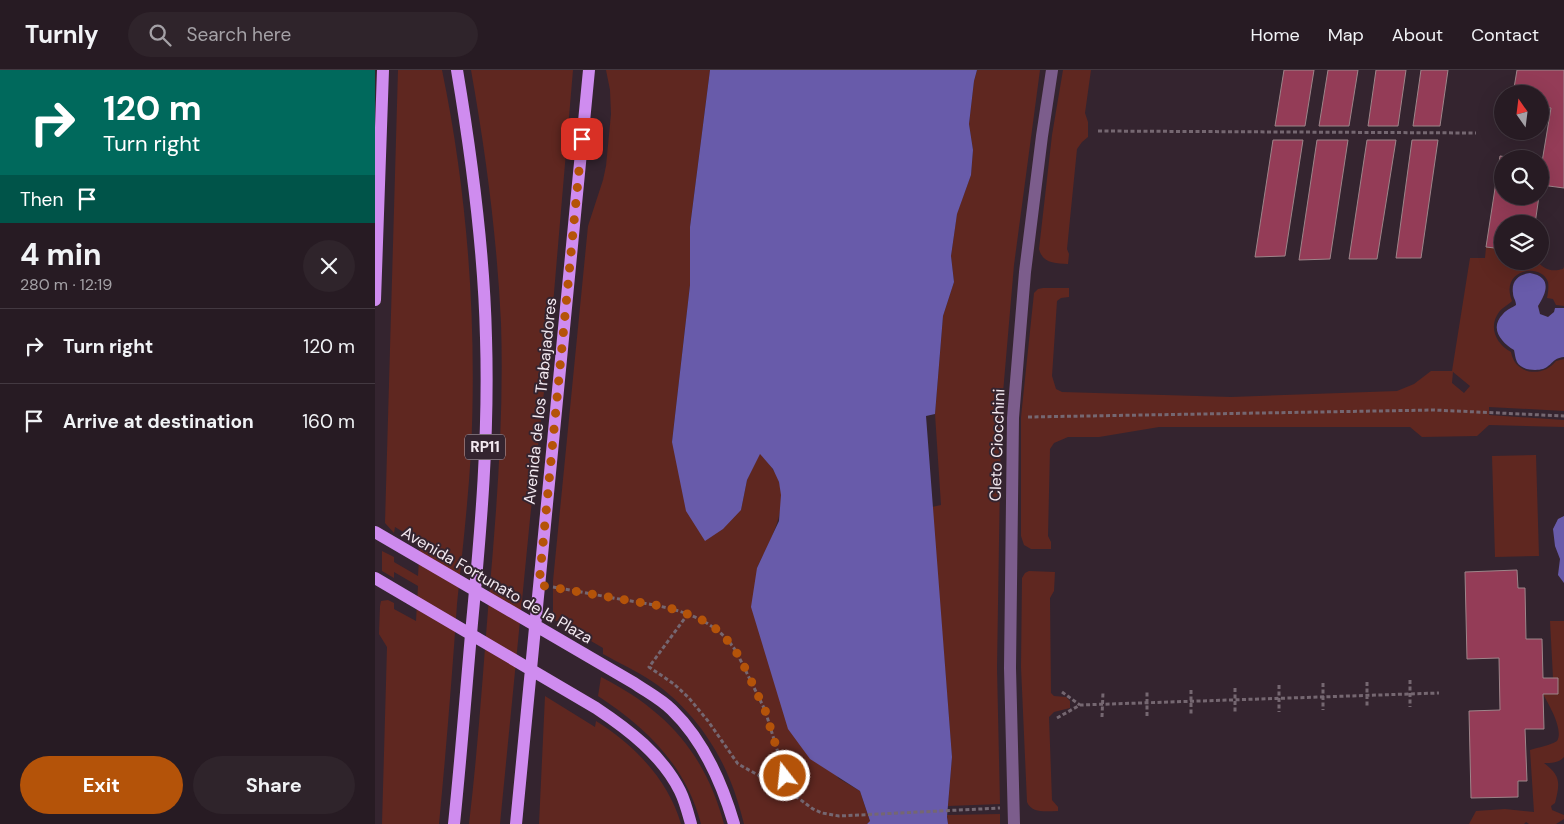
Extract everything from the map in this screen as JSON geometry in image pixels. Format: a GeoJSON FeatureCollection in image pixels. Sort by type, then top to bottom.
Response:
{"type":"FeatureCollection","features":[{"type":"Feature","properties":{"kind":"main road"},"geometry":{"type":"LineString","coordinates":[[375,300],[377,180],[383,70]]}},
{"type":"Feature","properties":{"kind":"main road","name":"RP11"},"geometry":{"type":"LineString","coordinates":[[454,824],[481,527],[487,389],[486,330],[479,228],[473,168],[457,70]]}},
{"type":"Feature","properties":{"kind":"main road","name":"Avenida de los Trabajadores"},"geometry":{"type":"LineString","coordinates":[[517,820],[589,70]]}},
{"type":"Feature","properties":{"kind":"main road","name":"Avenida Fortunato de la Plaza"},"geometry":{"type":"LineString","coordinates":[[375,532],[602,665],[657,698],[672,710],[698,742],[725,794],[734,824]]}},
{"type":"Feature","properties":{"kind":"main road"},"geometry":{"type":"LineString","coordinates":[[375,578],[596,708],[629,731],[654,755],[670,774],[680,791],[691,824]]}},
{"type":"Feature","properties":{"kind":"street","name":"Cleto Ciocchini"},"geometry":{"type":"LineString","coordinates":[[1014,824],[1010,668],[1013,418],[1025,272],[1052,70]]}},
{"type":"Feature","properties":{"kind":"path"},"geometry":{"type":"LineString","coordinates":[[1098,131],[1476,133]]}},
{"type":"Feature","properties":{"kind":"path"},"geometry":{"type":"LineString","coordinates":[[1013,418],[1434,410],[1564,416]]}},
{"type":"Feature","properties":{"kind":"path"},"geometry":{"type":"LineString","coordinates":[[539,585],[667,607],[699,618],[716,629],[733,646],[765,710],[790,792]]}},
{"type":"Feature","properties":{"kind":"path"},"geometry":{"type":"LineString","coordinates":[[688,614],[649,668],[674,684],[689,698],[708,721],[738,764],[790,792],[813,809],[822,813],[839,816],[1013,808]]}},
{"type":"Feature","properties":{"kind":"path"},"geometry":{"type":"LineString","coordinates":[[1410,680],[1410,707]]}},
{"type":"Feature","properties":{"kind":"path"},"geometry":{"type":"LineString","coordinates":[[1367,682],[1367,708]]}},
{"type":"Feature","properties":{"kind":"path"},"geometry":{"type":"LineString","coordinates":[[1323,683],[1323,710]]}},
{"type":"Feature","properties":{"kind":"path"},"geometry":{"type":"LineString","coordinates":[[1279,685],[1279,712]]}},
{"type":"Feature","properties":{"kind":"path"},"geometry":{"type":"LineString","coordinates":[[1235,688],[1235,713]]}},
{"type":"Feature","properties":{"kind":"path"},"geometry":{"type":"LineString","coordinates":[[1191,690],[1191,714]]}},
{"type":"Feature","properties":{"kind":"path"},"geometry":{"type":"LineString","coordinates":[[1147,691],[1147,716]]}},
{"type":"Feature","properties":{"kind":"path"},"geometry":{"type":"LineString","coordinates":[[1061,692],[1080,705]]}},
{"type":"Feature","properties":{"kind":"path"},"geometry":{"type":"LineString","coordinates":[[1102,717],[1103,692]]}},
{"type":"Feature","properties":{"kind":"path"},"geometry":{"type":"LineString","coordinates":[[1057,718],[1080,705],[1439,693]]}},
{"type":"Feature","properties":{"kind":"shaded area"},"geometry":{"type":"Polygon","coordinates":[[[398,70],[442,70],[458,165],[469,260],[473,356],[471,452],[439,824],[382,824],[387,647],[379,634],[380,606],[381,601],[388,600],[394,603],[394,609],[416,621],[418,586],[394,572],[394,578],[382,571],[382,551],[394,557],[394,562],[418,576],[420,542],[395,527],[394,533],[385,523],[398,70]]]}},
{"type":"Feature","properties":{"kind":"shaded area"},"geometry":{"type":"Polygon","coordinates":[[[471,70],[573,70],[551,328],[500,824],[469,824],[497,494],[501,426],[502,357],[494,228],[471,70]]]}},
{"type":"Feature","properties":{"kind":"shaded area"},"geometry":{"type":"Polygon","coordinates":[[[606,70],[710,70],[690,227],[690,285],[672,442],[741,510],[747,480],[760,453],[776,474],[781,493],[779,516],[772,537],[757,568],[838,778],[860,791],[870,822],[867,824],[744,824],[724,766],[708,738],[688,713],[653,682],[603,654],[603,648],[553,619],[553,581],[588,226],[606,166],[611,114],[610,90],[606,70]]]}},
{"type":"Feature","properties":{"kind":"shaded area"},"geometry":{"type":"Polygon","coordinates":[[[710,70],[977,70],[969,124],[973,150],[971,175],[957,214],[951,256],[954,282],[943,316],[935,414],[926,416],[952,757],[948,824],[867,824],[870,821],[860,791],[810,759],[788,729],[751,607],[757,568],[779,521],[781,495],[779,482],[773,469],[760,454],[747,480],[741,510],[723,529],[705,541],[686,511],[672,442],[690,285],[690,227],[710,70]]]}},
{"type":"Feature","properties":{"kind":"shaded area"},"geometry":{"type":"Polygon","coordinates":[[[977,70],[1040,70],[1014,265],[1001,416],[997,668],[1000,804],[948,806],[952,757],[932,507],[941,505],[935,414],[943,316],[954,282],[951,256],[957,213],[971,175],[973,150],[969,124],[977,70]]]}},
{"type":"Feature","properties":{"kind":"shaded area"},"geometry":{"type":"Polygon","coordinates":[[[1063,70],[1091,70],[1085,113],[1088,122],[1088,137],[1077,149],[1067,249],[1069,254],[1068,264],[1050,262],[1043,258],[1039,249],[1052,135],[1063,70]]]}},
{"type":"Feature","properties":{"kind":"shaded area"},"geometry":{"type":"Polygon","coordinates":[[[1486,247],[1494,248],[1494,270],[1555,270],[1563,269],[1564,267],[1564,306],[1556,305],[1553,299],[1547,298],[1548,282],[1544,276],[1538,272],[1523,272],[1511,282],[1512,301],[1499,312],[1494,323],[1494,329],[1498,340],[1511,352],[1518,366],[1530,372],[1544,370],[1556,361],[1564,359],[1564,411],[1489,407],[1489,415],[1564,420],[1564,427],[1489,425],[1477,436],[1422,437],[1410,427],[1159,427],[1099,437],[1068,437],[1054,443],[1050,449],[1048,536],[1051,542],[1051,549],[1031,549],[1024,545],[1021,536],[1021,417],[1034,293],[1038,289],[1069,288],[1069,297],[1061,298],[1057,301],[1052,376],[1056,389],[1062,392],[1231,397],[1397,391],[1414,384],[1431,371],[1452,371],[1470,258],[1485,258],[1486,247]],[[1453,372],[1452,383],[1464,393],[1470,386],[1453,372]]]}},
{"type":"Feature","properties":{"kind":"shaded area"},"geometry":{"type":"Polygon","coordinates":[[[1530,273],[1542,278],[1546,286],[1544,296],[1538,306],[1540,314],[1548,317],[1554,312],[1555,308],[1564,308],[1564,357],[1557,359],[1540,370],[1532,370],[1519,365],[1514,350],[1501,339],[1497,329],[1499,319],[1516,305],[1513,285],[1519,277],[1530,273]]]}},
{"type":"Feature","properties":{"kind":"shaded area"},"geometry":{"type":"Polygon","coordinates":[[[1536,455],[1539,556],[1495,557],[1492,456],[1536,455]]]}},
{"type":"Feature","properties":{"kind":"shaded area"},"geometry":{"type":"Polygon","coordinates":[[[1564,516],[1564,583],[1558,575],[1560,559],[1555,546],[1553,529],[1558,519],[1564,516]]]}},
{"type":"Feature","properties":{"kind":"shaded area"},"geometry":{"type":"Polygon","coordinates":[[[1029,571],[1055,572],[1054,591],[1050,598],[1051,693],[1054,696],[1066,697],[1070,701],[1070,708],[1054,712],[1049,717],[1052,800],[1058,807],[1058,811],[1036,810],[1029,806],[1027,802],[1021,667],[1022,578],[1029,571]]]}},
{"type":"Feature","properties":{"kind":"shaded area"},"geometry":{"type":"Polygon","coordinates":[[[1550,621],[1564,621],[1564,757],[1557,762],[1544,763],[1554,772],[1558,780],[1557,796],[1555,803],[1551,806],[1552,810],[1564,815],[1564,819],[1556,824],[1529,824],[1526,822],[1524,824],[1469,824],[1476,811],[1505,809],[1534,812],[1530,750],[1554,743],[1559,736],[1555,718],[1543,694],[1558,694],[1558,678],[1553,678],[1550,621]]]}},
{"type":"Feature","properties":{"kind":"shaded area"},"geometry":{"type":"Polygon","coordinates":[[[601,677],[645,704],[680,736],[706,776],[724,824],[701,824],[694,803],[675,766],[633,721],[598,696],[601,677]]]}},
{"type":"Feature","properties":{"kind":"shaded area"},"geometry":{"type":"Polygon","coordinates":[[[545,696],[595,727],[596,721],[636,752],[668,792],[681,824],[539,824],[545,696]]]}},
{"type":"Feature","properties":{"kind":"shaded area"},"geometry":{"type":"Polygon","coordinates":[[[1000,814],[1000,824],[948,824],[947,815],[1000,814]]]}},
{"type":"Feature","properties":{"kind":"building"},"geometry":{"type":"Polygon","coordinates":[[[1284,70],[1314,70],[1305,126],[1275,126],[1284,70]]]}},
{"type":"Feature","properties":{"kind":"building"},"geometry":{"type":"Polygon","coordinates":[[[1328,70],[1358,70],[1349,126],[1319,126],[1328,70]]]}},
{"type":"Feature","properties":{"kind":"building"},"geometry":{"type":"Polygon","coordinates":[[[1376,70],[1406,70],[1398,126],[1368,126],[1376,70]]]}},
{"type":"Feature","properties":{"kind":"building"},"geometry":{"type":"Polygon","coordinates":[[[1421,70],[1448,70],[1440,126],[1413,126],[1421,70]]]}},
{"type":"Feature","properties":{"kind":"building"},"geometry":{"type":"Polygon","coordinates":[[[1517,70],[1564,70],[1564,188],[1549,186],[1549,150],[1544,150],[1546,140],[1549,140],[1551,108],[1549,108],[1549,85],[1514,85],[1517,70]]]}},
{"type":"Feature","properties":{"kind":"building"},"geometry":{"type":"Polygon","coordinates":[[[1273,140],[1303,140],[1285,256],[1255,257],[1273,140]]]}},
{"type":"Feature","properties":{"kind":"building"},"geometry":{"type":"Polygon","coordinates":[[[1317,140],[1348,140],[1330,259],[1299,260],[1317,140]]]}},
{"type":"Feature","properties":{"kind":"building"},"geometry":{"type":"Polygon","coordinates":[[[1367,140],[1396,140],[1377,259],[1349,259],[1367,140]]]}},
{"type":"Feature","properties":{"kind":"building"},"geometry":{"type":"Polygon","coordinates":[[[1412,140],[1438,140],[1421,258],[1396,258],[1412,140]]]}},
{"type":"Feature","properties":{"kind":"building"},"geometry":{"type":"Polygon","coordinates":[[[1494,195],[1494,205],[1538,205],[1536,215],[1494,215],[1494,248],[1486,247],[1494,195]]]}},
{"type":"Feature","properties":{"kind":"building"},"geometry":{"type":"Polygon","coordinates":[[[1517,570],[1518,588],[1525,588],[1526,639],[1542,639],[1543,678],[1558,678],[1558,694],[1543,694],[1544,729],[1525,729],[1527,781],[1518,781],[1518,797],[1471,798],[1469,711],[1500,710],[1499,658],[1467,659],[1465,572],[1517,570]]]}},
{"type":"Feature","properties":{"kind":"route"},"geometry":{"type":"LineString","coordinates":[[582,139],[539,585],[667,607],[699,618],[716,629],[733,646],[765,710],[785,776]]}}]}
